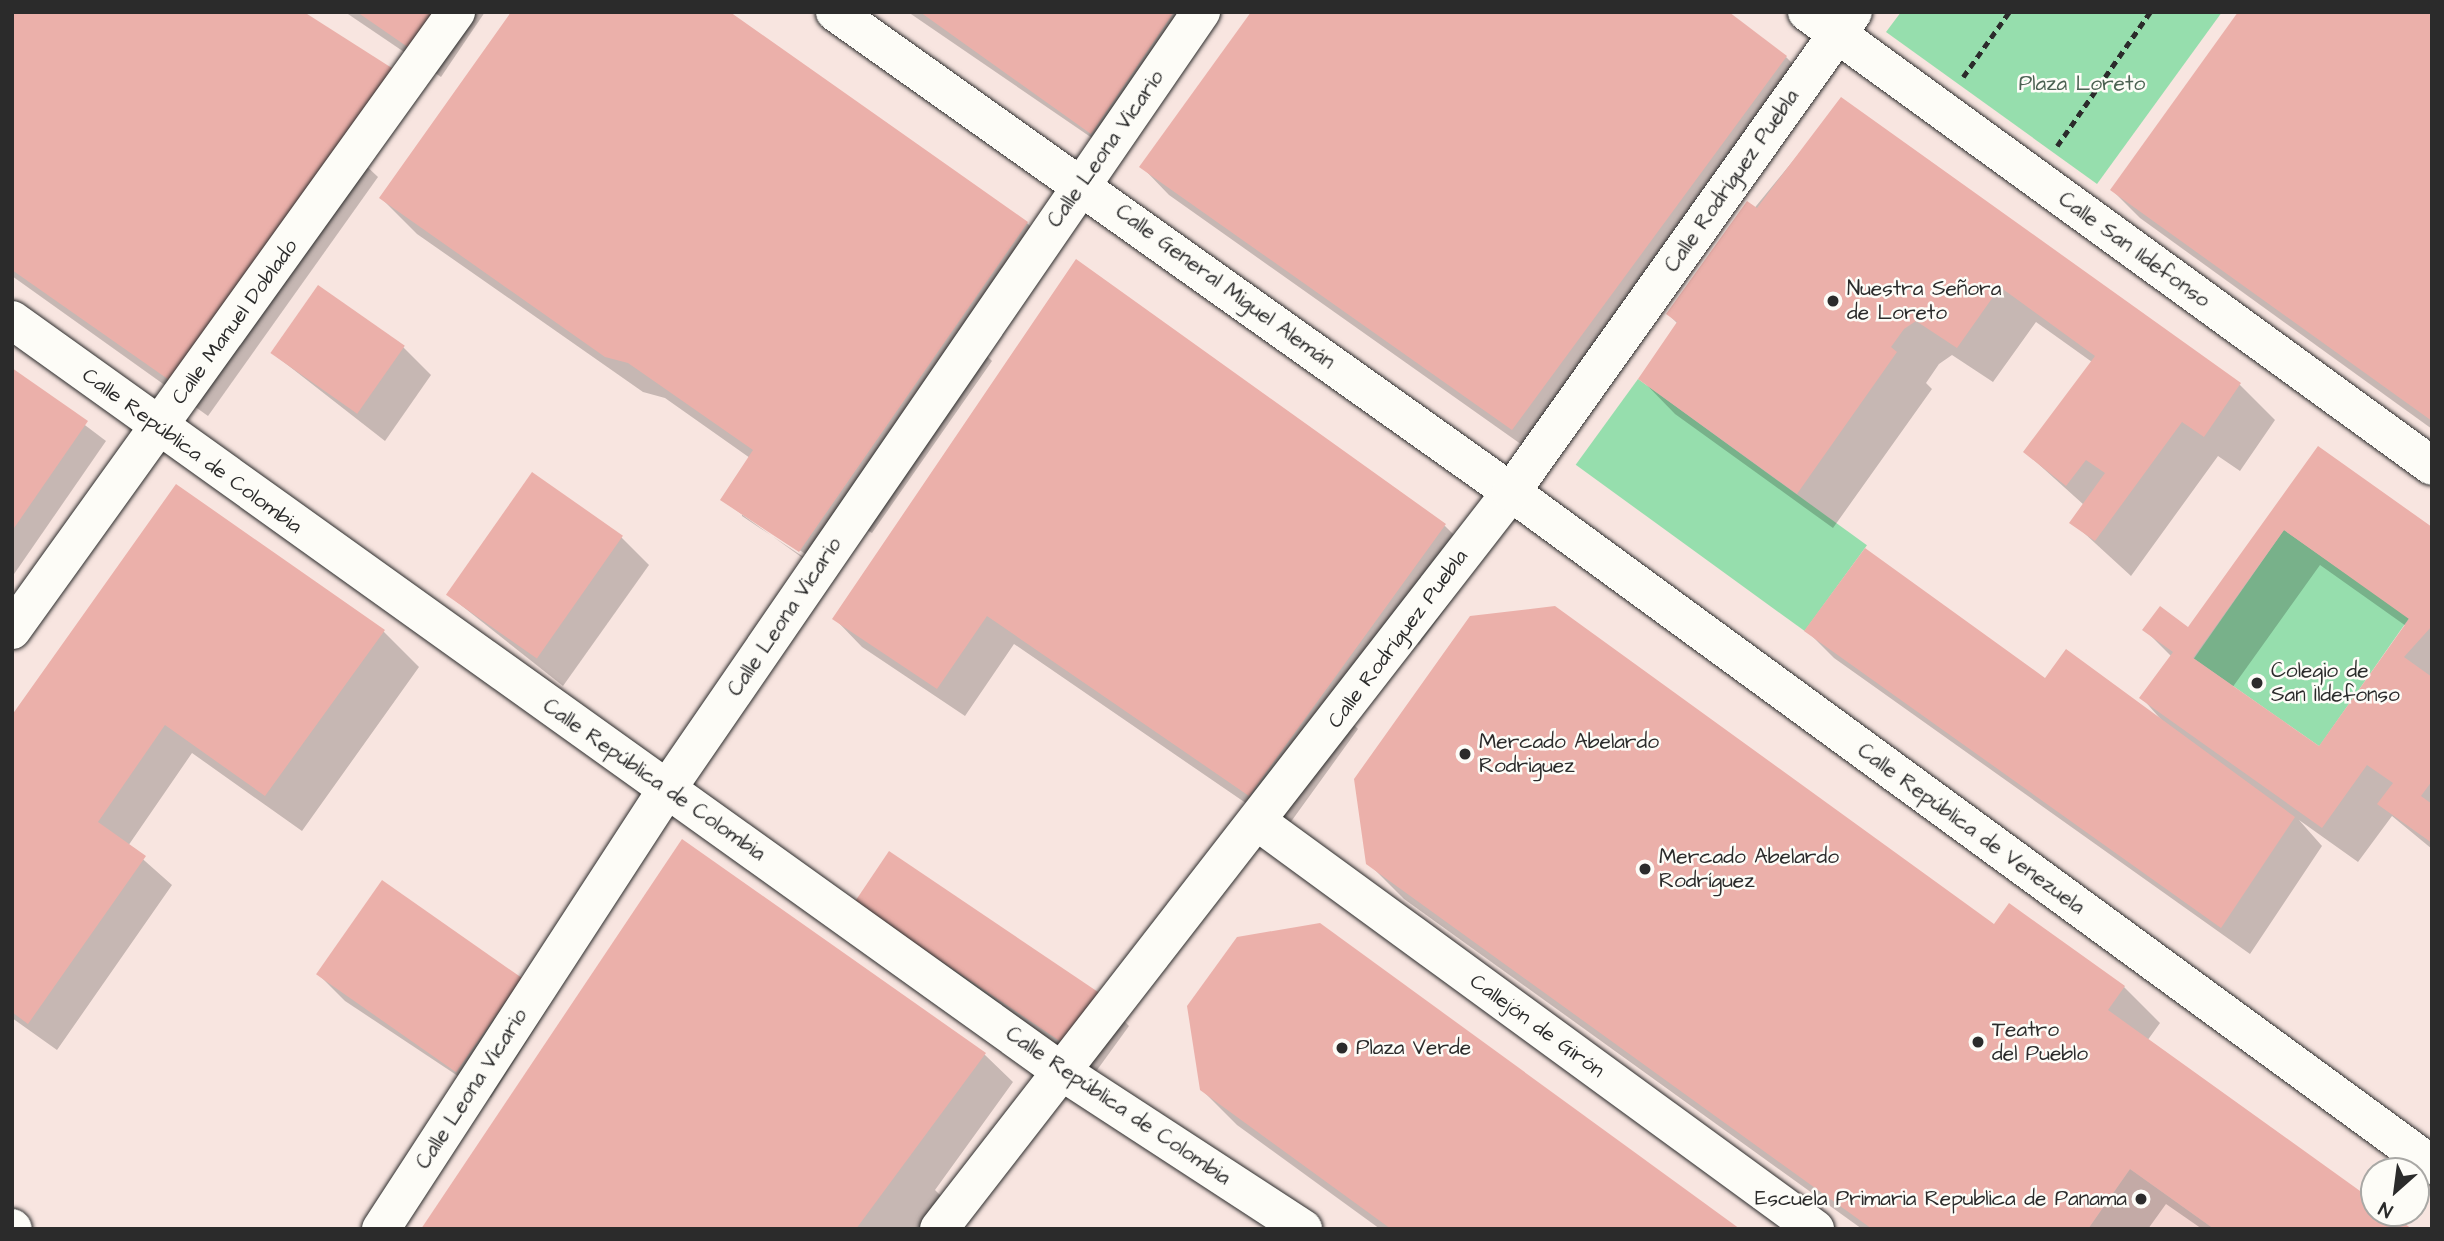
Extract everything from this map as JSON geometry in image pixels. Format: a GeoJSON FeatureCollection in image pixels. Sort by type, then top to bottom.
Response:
{"type":"FeatureCollection","features":[{"type":"Feature","properties":{"kind":"street","name":"Calle Manuel Doblado"},"geometry":{"type":"LineString","coordinates":[[12,630],[456,12]]}},
{"type":"Feature","properties":{"kind":"street","name":"Calle General Miguel Alemán"},"geometry":{"type":"LineString","coordinates":[[835,12],[1081,184],[1511,492]]}},
{"type":"Feature","properties":{"kind":"street","name":"Calle Leona Vicario"},"geometry":{"type":"LineString","coordinates":[[381,1229],[667,789],[1201,12]]}},
{"type":"Feature","properties":{"kind":"street","name":"Calle San Ildefonso"},"geometry":{"type":"LineString","coordinates":[[1832,20],[1940,109],[2432,466]]}},
{"type":"Feature","properties":{"kind":"street","name":"Calle Rodríguez Puebla"},"geometry":{"type":"LineString","coordinates":[[939,1229],[1258,822],[1511,492],[1832,20]]}},
{"type":"Feature","properties":{"kind":"street","name":"Calle República de Colombia"},"geometry":{"type":"LineString","coordinates":[[12,320],[159,428],[1061,1071],[1303,1229]]}},
{"type":"Feature","properties":{"kind":"street","name":"Calle República de Venezuela"},"geometry":{"type":"LineString","coordinates":[[1511,492],[2432,1166]]}},
{"type":"Feature","properties":{"kind":"street","name":"Callejón de Girón"},"geometry":{"type":"LineString","coordinates":[[1258,822],[1815,1229]]}},
{"type":"Feature","properties":{"kind":"path"},"geometry":{"type":"LineString","coordinates":[[1940,109],[2009,12]]}},
{"type":"Feature","properties":{"kind":"path"},"geometry":{"type":"LineString","coordinates":[[2035,178],[2150,12]]}},
{"type":"Feature","properties":{"kind":"shaded area","name":"Escuela Primaria Republica de Panama"},"geometry":{"type":"Polygon","coordinates":[[[2130,1169],[2214,1229],[2088,1229],[2130,1169]]]}},
{"type":"Feature","properties":{"kind":"green space","name":"Plaza Loreto"},"geometry":{"type":"Polygon","coordinates":[[[1901,12],[2222,12],[2097,184],[1886,32],[1901,12]]]}},
{"type":"Feature","properties":{"kind":"green space"},"geometry":{"type":"Polygon","coordinates":[[[1638,379],[1867,545],[1805,631],[1576,465],[1638,379]]]}},
{"type":"Feature","properties":{"kind":"green space"},"geometry":{"type":"Polygon","coordinates":[[[2284,530],[2409,618],[2319,746],[2194,659],[2284,530]]]}},
{"type":"Feature","properties":{"kind":"building"},"geometry":{"type":"Polygon","coordinates":[[[12,12],[304,12],[395,70],[172,382],[12,270],[12,12]]]}},
{"type":"Feature","properties":{"kind":"building"},"geometry":{"type":"Polygon","coordinates":[[[357,12],[438,12],[412,50],[357,12]]]}},
{"type":"Feature","properties":{"kind":"building"},"geometry":{"type":"Polygon","coordinates":[[[511,12],[730,12],[1028,222],[799,552],[720,500],[753,450],[628,363],[605,357],[379,198],[511,12]]]}},
{"type":"Feature","properties":{"kind":"building"},"geometry":{"type":"Polygon","coordinates":[[[920,12],[1174,12],[1091,134],[920,12]]]}},
{"type":"Feature","properties":{"kind":"building"},"geometry":{"type":"Polygon","coordinates":[[[1251,12],[1729,12],[1787,56],[1512,430],[1139,167],[1251,12]]]}},
{"type":"Feature","properties":{"kind":"building"},"geometry":{"type":"Polygon","coordinates":[[[2238,12],[2432,12],[2432,421],[2110,190],[2238,12]]]}},
{"type":"Feature","properties":{"kind":"building","name":"Nuestra Señora de Loreto"},"geometry":{"type":"Polygon","coordinates":[[[1841,97],[2241,383],[2204,437],[2182,422],[2095,541],[2069,523],[2105,473],[2086,460],[2066,486],[2023,452],[2095,356],[2000,287],[1957,348],[1916,321],[1904,329],[1891,347],[1897,352],[1797,494],[1638,379],[1677,322],[1666,314],[1747,201],[1757,208],[1841,97]]]}},
{"type":"Feature","properties":{"kind":"building"},"geometry":{"type":"Polygon","coordinates":[[[1076,259],[1446,524],[1249,796],[987,616],[937,689],[832,619],[1076,259]]]}},
{"type":"Feature","properties":{"kind":"building"},"geometry":{"type":"Polygon","coordinates":[[[318,285],[405,346],[357,414],[270,353],[318,285]]]}},
{"type":"Feature","properties":{"kind":"building"},"geometry":{"type":"Polygon","coordinates":[[[12,368],[88,421],[12,531],[12,368]]]}},
{"type":"Feature","properties":{"kind":"building"},"geometry":{"type":"Polygon","coordinates":[[[2318,446],[2432,527],[2432,626],[2404,657],[2432,677],[2432,781],[2421,796],[2432,804],[2432,843],[2377,804],[2393,783],[2367,765],[2322,828],[2139,698],[2173,652],[2142,630],[2160,606],[2188,627],[2318,446]],[[2284,530],[2193,658],[2319,746],[2409,619],[2284,530]]]}},
{"type":"Feature","properties":{"kind":"building"},"geometry":{"type":"Polygon","coordinates":[[[532,472],[623,536],[537,659],[446,595],[532,472]]]}},
{"type":"Feature","properties":{"kind":"building"},"geometry":{"type":"Polygon","coordinates":[[[176,484],[385,630],[265,796],[165,725],[98,822],[146,856],[28,1024],[12,1012],[12,715],[176,484]]]}},
{"type":"Feature","properties":{"kind":"building"},"geometry":{"type":"Polygon","coordinates":[[[1865,548],[2045,678],[2066,649],[2295,817],[2221,928],[1804,631],[1865,548]]]}},
{"type":"Feature","properties":{"kind":"building"},"geometry":{"type":"Polygon","coordinates":[[[1555,606],[1994,924],[2009,903],[2125,986],[2108,1010],[2360,1191],[2360,1227],[2412,1229],[2214,1229],[2130,1169],[2088,1229],[1872,1229],[1366,864],[1354,779],[1470,616],[1555,606]]]}},
{"type":"Feature","properties":{"kind":"building"},"geometry":{"type":"Polygon","coordinates":[[[682,839],[986,1053],[856,1229],[421,1229],[682,839]]]}},
{"type":"Feature","properties":{"kind":"building"},"geometry":{"type":"Polygon","coordinates":[[[889,851],[1103,995],[1068,1047],[854,902],[889,851]]]}},
{"type":"Feature","properties":{"kind":"building"},"geometry":{"type":"Polygon","coordinates":[[[382,880],[522,978],[456,1072],[316,974],[382,880]]]}},
{"type":"Feature","properties":{"kind":"building","name":"Plaza Verde"},"geometry":{"type":"Polygon","coordinates":[[[1320,923],[1740,1229],[1391,1229],[1200,1090],[1187,1006],[1237,937],[1320,923]]]}},
{"type":"Feature","properties":{"kind":"place","name":"Nuestra Señora de Loreto"},"geometry":{"type":"Point","coordinates":[1833,301]}},
{"type":"Feature","properties":{"kind":"place","name":"Colegio de San Ildefonso"},"geometry":{"type":"Point","coordinates":[2257,683]}},
{"type":"Feature","properties":{"kind":"place","name":"Mercado Abelardo Rodriguez"},"geometry":{"type":"Point","coordinates":[1465,754]}},
{"type":"Feature","properties":{"kind":"place","name":"Mercado Abelardo Rodríguez"},"geometry":{"type":"Point","coordinates":[1645,869]}},
{"type":"Feature","properties":{"kind":"place","name":"Teatro del Pueblo"},"geometry":{"type":"Point","coordinates":[1978,1042]}},
{"type":"Feature","properties":{"kind":"place","name":"Plaza Verde"},"geometry":{"type":"Point","coordinates":[1342,1048]}},
{"type":"Feature","properties":{"kind":"place","name":"Escuela Primaria Republica de Panama"},"geometry":{"type":"Point","coordinates":[2141,1199]}}]}
